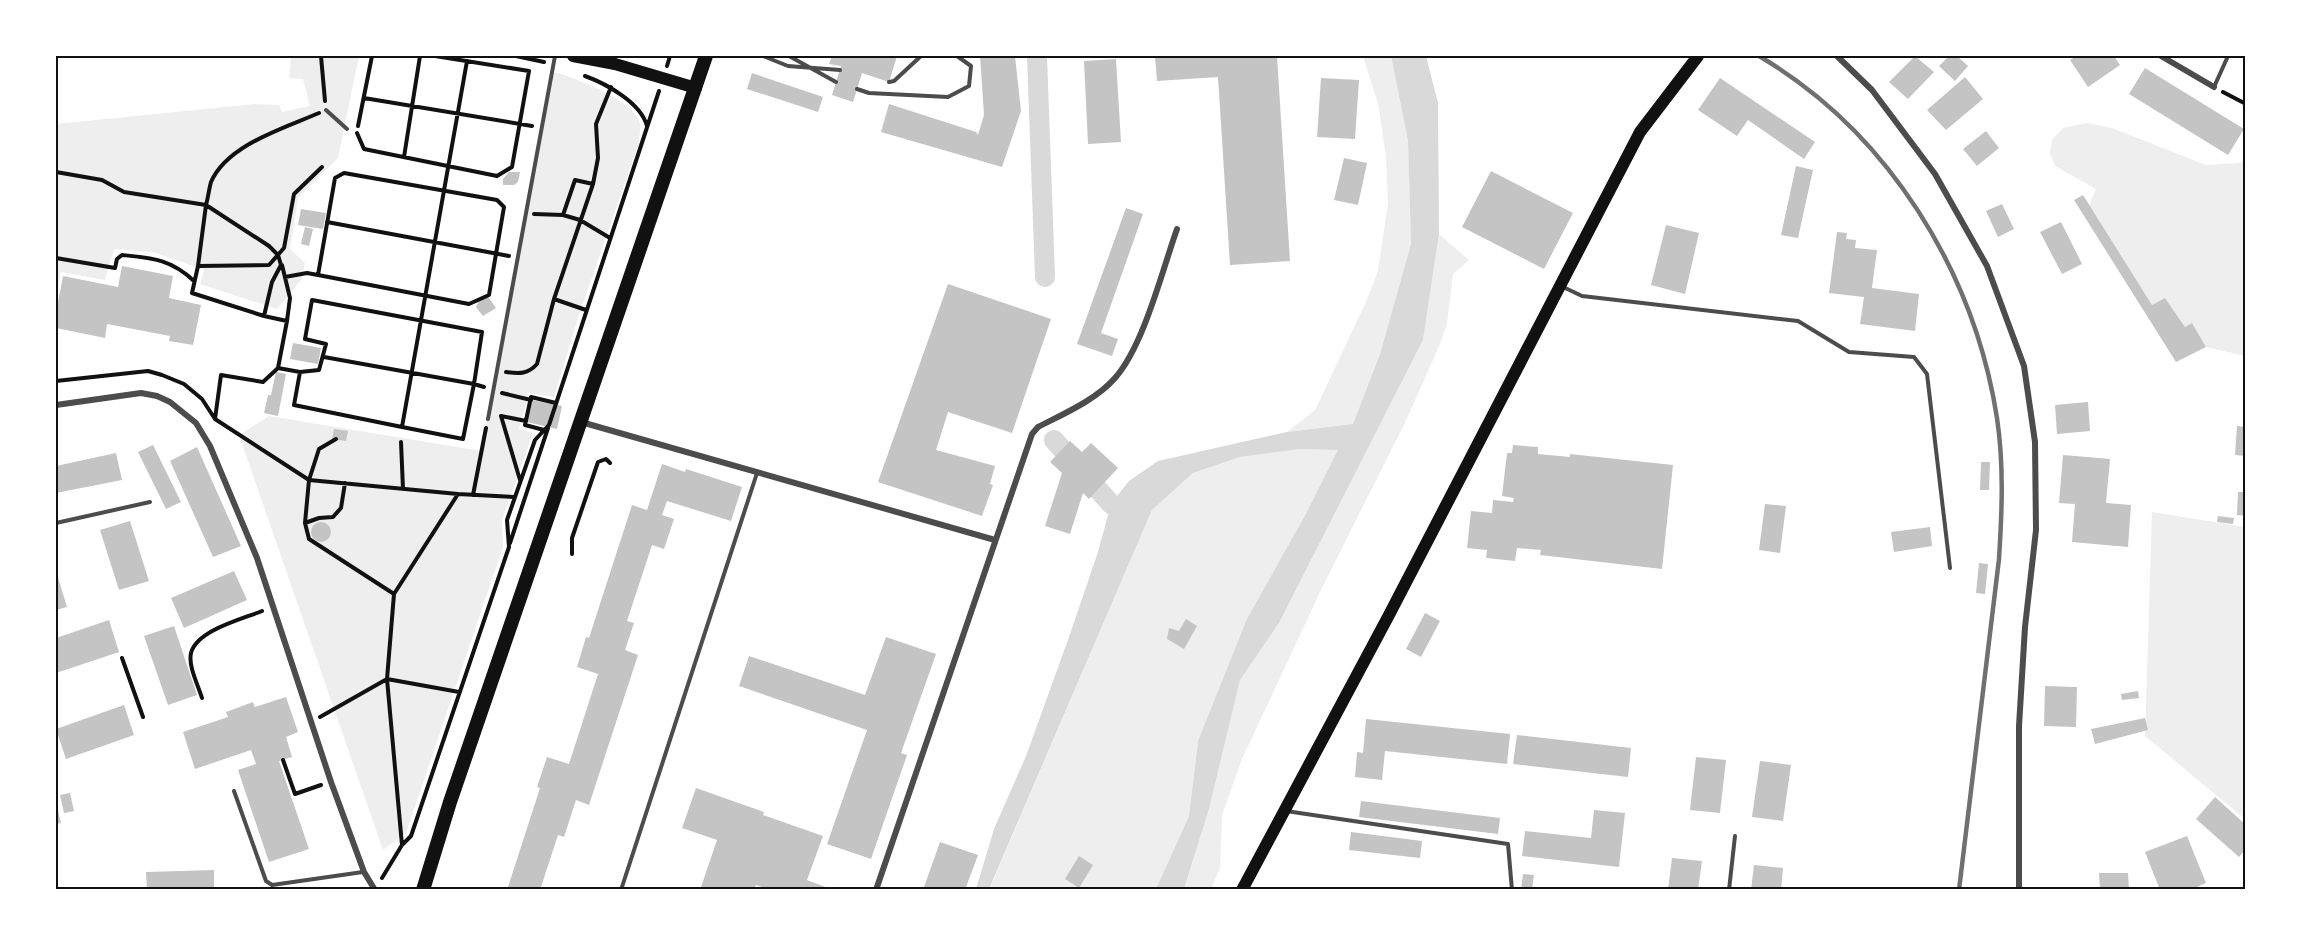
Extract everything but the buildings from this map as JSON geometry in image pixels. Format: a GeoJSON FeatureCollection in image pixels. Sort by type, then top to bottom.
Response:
{"type":"FeatureCollection","features":[{"type":"Feature","properties":{"kind":"main road"},"geometry":{"type":"LineString","coordinates":[[573,56],[613,60],[696,88]]}},
{"type":"Feature","properties":{"kind":"main road"},"geometry":{"type":"LineString","coordinates":[[423,890],[450,802],[706,56]]}},
{"type":"Feature","properties":{"kind":"main road"},"geometry":{"type":"LineString","coordinates":[[1242,890],[1640,132],[1698,56]]}},
{"type":"Feature","properties":{"kind":"street"},"geometry":{"type":"LineString","coordinates":[[1837,56],[1872,90],[1935,174],[1987,266],[2024,366],[2035,441],[2036,530],[2025,627],[2019,726],[2019,890]]}},
{"type":"Feature","properties":{"kind":"street"},"geometry":{"type":"LineString","coordinates":[[2161,56],[2214,87]]}},
{"type":"Feature","properties":{"kind":"street"},"geometry":{"type":"LineString","coordinates":[[876,890],[1032,434],[1038,427],[1102,389],[1115,378],[1136,347],[1177,229]]}},
{"type":"Feature","properties":{"kind":"street"},"geometry":{"type":"LineString","coordinates":[[56,405],[141,393],[157,396],[170,402],[196,423],[210,446],[257,558],[331,782],[364,872],[375,890]]}},
{"type":"Feature","properties":{"kind":"street"},"geometry":{"type":"LineString","coordinates":[[581,422],[995,540]]}},
{"type":"Feature","properties":{"kind":"lane"},"geometry":{"type":"LineString","coordinates":[[488,419],[555,56]]}},
{"type":"Feature","properties":{"kind":"lane"},"geometry":{"type":"LineString","coordinates":[[763,56],[789,66],[840,70]]}},
{"type":"Feature","properties":{"kind":"lane"},"geometry":{"type":"LineString","coordinates":[[789,56],[836,82]]}},
{"type":"Feature","properties":{"kind":"lane"},"geometry":{"type":"LineString","coordinates":[[889,82],[894,81],[921,56]]}},
{"type":"Feature","properties":{"kind":"lane"},"geometry":{"type":"LineString","coordinates":[[857,89],[869,93],[948,97],[969,86],[971,66],[957,56]]}},
{"type":"Feature","properties":{"kind":"lane"},"geometry":{"type":"LineString","coordinates":[[2214,87],[2228,56]]}},
{"type":"Feature","properties":{"kind":"lane"},"geometry":{"type":"LineString","coordinates":[[326,110],[347,129]]}},
{"type":"Feature","properties":{"kind":"lane"},"geometry":{"type":"LineString","coordinates":[[1560,286],[1582,296],[1798,321],[1849,352],[1914,357],[1927,374],[1950,568]]}},
{"type":"Feature","properties":{"kind":"lane"},"geometry":{"type":"LineString","coordinates":[[621,890],[757,472]]}},
{"type":"Feature","properties":{"kind":"lane"},"geometry":{"type":"LineString","coordinates":[[56,523],[150,502]]}},
{"type":"Feature","properties":{"kind":"lane"},"geometry":{"type":"LineString","coordinates":[[234,791],[266,881],[272,885],[364,872]]}},
{"type":"Feature","properties":{"kind":"lane"},"geometry":{"type":"LineString","coordinates":[[1284,810],[1508,844],[1512,890]]}},
{"type":"Feature","properties":{"kind":"lane"},"geometry":{"type":"LineString","coordinates":[[1730,890],[1736,836]]}},
{"type":"Feature","properties":{"kind":"path"},"geometry":{"type":"LineString","coordinates":[[287,321],[192,293],[206,205],[212,182],[225,161],[253,141],[326,110],[321,56]]}},
{"type":"Feature","properties":{"kind":"path"},"geometry":{"type":"LineString","coordinates":[[372,56],[357,133],[364,149],[496,176],[512,166],[529,71],[435,56]]}},
{"type":"Feature","properties":{"kind":"path"},"geometry":{"type":"LineString","coordinates":[[404,157],[420,56]]}},
{"type":"Feature","properties":{"kind":"path"},"geometry":{"type":"LineString","coordinates":[[516,56],[553,65],[611,87],[644,116],[647,127]]}},
{"type":"Feature","properties":{"kind":"path"},"geometry":{"type":"LineString","coordinates":[[381,880],[402,845],[411,836],[509,547],[670,56]]}},
{"type":"Feature","properties":{"kind":"path"},"geometry":{"type":"LineString","coordinates":[[402,427],[467,61]]}},
{"type":"Feature","properties":{"kind":"path"},"geometry":{"type":"LineString","coordinates":[[497,370],[520,375],[537,364],[554,299],[593,184],[598,158],[596,124],[611,87]]}},
{"type":"Feature","properties":{"kind":"path"},"geometry":{"type":"LineString","coordinates":[[2214,87],[2246,104]]}},
{"type":"Feature","properties":{"kind":"path"},"geometry":{"type":"LineString","coordinates":[[364,98],[531,126]]}},
{"type":"Feature","properties":{"kind":"path"},"geometry":{"type":"LineString","coordinates":[[198,266],[269,265],[284,248],[294,194],[322,167]]}},
{"type":"Feature","properties":{"kind":"path"},"geometry":{"type":"LineString","coordinates":[[56,172],[102,180],[124,192],[206,205],[269,246],[278,255],[290,298],[278,368],[262,382],[221,375],[215,419]]}},
{"type":"Feature","properties":{"kind":"path"},"geometry":{"type":"LineString","coordinates":[[285,277],[308,273],[318,275],[425,296],[469,304],[489,295],[504,207],[497,200],[344,173],[335,178],[318,275]]}},
{"type":"Feature","properties":{"kind":"path"},"geometry":{"type":"LineString","coordinates":[[563,215],[575,180],[593,184]]}},
{"type":"Feature","properties":{"kind":"path"},"geometry":{"type":"LineString","coordinates":[[525,214],[563,215],[580,220],[610,238]]}},
{"type":"Feature","properties":{"kind":"path"},"geometry":{"type":"LineString","coordinates":[[327,222],[507,256]]}},
{"type":"Feature","properties":{"kind":"path"},"geometry":{"type":"LineString","coordinates":[[56,258],[115,268],[117,258],[122,255],[151,258],[180,268],[195,282]]}},
{"type":"Feature","properties":{"kind":"path"},"geometry":{"type":"LineString","coordinates":[[264,316],[272,282],[281,265]]}},
{"type":"Feature","properties":{"kind":"path"},"geometry":{"type":"LineString","coordinates":[[554,299],[586,310]]}},
{"type":"Feature","properties":{"kind":"path"},"geometry":{"type":"LineString","coordinates":[[278,368],[300,372],[319,370],[326,344],[305,339],[312,300],[482,332],[463,439],[294,405],[300,372]]}},
{"type":"Feature","properties":{"kind":"path"},"geometry":{"type":"LineString","coordinates":[[324,357],[483,387]]}},
{"type":"Feature","properties":{"kind":"path"},"geometry":{"type":"LineString","coordinates":[[493,391],[531,400]]}},
{"type":"Feature","properties":{"kind":"path"},"geometry":{"type":"LineString","coordinates":[[544,430],[525,425],[531,397],[556,403]]}},
{"type":"Feature","properties":{"kind":"path"},"geometry":{"type":"LineString","coordinates":[[520,481],[501,416],[526,421]]}},
{"type":"Feature","properties":{"kind":"path"},"geometry":{"type":"LineString","coordinates":[[473,495],[488,419]]}},
{"type":"Feature","properties":{"kind":"path"},"geometry":{"type":"LineString","coordinates":[[509,547],[507,520],[535,440],[549,425]]}},
{"type":"Feature","properties":{"kind":"path"},"geometry":{"type":"LineString","coordinates":[[239,435],[309,480],[515,497]]}},
{"type":"Feature","properties":{"kind":"path"},"geometry":{"type":"LineString","coordinates":[[336,439],[319,449],[309,480],[304,524],[309,539],[394,594]]}},
{"type":"Feature","properties":{"kind":"path"},"geometry":{"type":"LineString","coordinates":[[401,442],[403,489]]}},
{"type":"Feature","properties":{"kind":"path"},"geometry":{"type":"LineString","coordinates":[[572,554],[572,538],[598,462],[606,459],[610,463]]}},
{"type":"Feature","properties":{"kind":"path"},"geometry":{"type":"LineString","coordinates":[[304,524],[319,518],[333,517],[341,508],[345,483]]}},
{"type":"Feature","properties":{"kind":"path"},"geometry":{"type":"LineString","coordinates":[[402,845],[387,679],[394,594],[458,494]]}},
{"type":"Feature","properties":{"kind":"path"},"geometry":{"type":"LineString","coordinates":[[202,698],[192,666],[191,653],[197,641],[215,629],[274,607]]}},
{"type":"Feature","properties":{"kind":"path"},"geometry":{"type":"LineString","coordinates":[[122,658],[143,717]]}},
{"type":"Feature","properties":{"kind":"path"},"geometry":{"type":"LineString","coordinates":[[311,722],[387,679],[459,692]]}},
{"type":"Feature","properties":{"kind":"path"},"geometry":{"type":"LineString","coordinates":[[283,760],[295,794],[331,782]]}},
{"type":"Feature","properties":{"kind":"shaded area"},"geometry":{"type":"Polygon","coordinates":[[[291,56],[359,56],[338,158],[298,198],[290,249],[305,263],[302,279],[277,309],[200,284],[204,270],[153,252],[114,249],[105,280],[61,272],[56,298],[56,124],[254,104],[279,105],[282,112],[310,106],[303,79],[289,78],[291,56]]]}},
{"type":"Feature","properties":{"kind":"shaded area"},"geometry":{"type":"Polygon","coordinates":[[[1363,56],[1391,56],[1408,141],[1411,244],[1380,354],[1353,424],[1287,432],[1315,410],[1366,302],[1378,271],[1388,203],[1386,156],[1378,104],[1363,56]]]}},
{"type":"Feature","properties":{"kind":"shaded area"},"geometry":{"type":"Polygon","coordinates":[[[1391,56],[1426,56],[1438,103],[1439,234],[1423,340],[1279,623],[1240,680],[1209,809],[1184,889],[1156,889],[1189,816],[1198,741],[1247,619],[1307,512],[1338,450],[1300,449],[1240,457],[1193,473],[1152,510],[989,889],[976,889],[994,829],[1026,756],[1069,637],[1098,552],[1111,504],[1129,481],[1158,461],[1287,432],[1353,424],[1380,354],[1411,244],[1408,141],[1391,56]]]}},
{"type":"Feature","properties":{"kind":"shaded area"},"geometry":{"type":"Polygon","coordinates":[[[551,73],[559,73],[593,86],[618,99],[636,115],[640,124],[639,143],[580,312],[554,397],[529,393],[519,429],[533,433],[502,520],[503,547],[406,833],[383,850],[239,435],[269,416],[481,451],[551,73]]]}},
{"type":"Feature","properties":{"kind":"shaded area"},"geometry":{"type":"Polygon","coordinates":[[[2086,123],[2112,128],[2206,165],[2241,163],[2245,156],[2245,356],[2206,347],[2192,323],[2185,327],[2165,298],[2152,305],[2089,205],[2096,189],[2055,166],[2050,153],[2052,140],[2063,128],[2086,123]]]}},
{"type":"Feature","properties":{"kind":"shaded area"},"geometry":{"type":"Polygon","coordinates":[[[1439,234],[1469,260],[1453,274],[1447,324],[1440,344],[1404,425],[1323,586],[1242,759],[1222,815],[1220,868],[1211,889],[1184,890],[1209,809],[1240,680],[1279,623],[1423,340],[1439,234]]]}},
{"type":"Feature","properties":{"kind":"shaded area"},"geometry":{"type":"Polygon","coordinates":[[[1300,449],[1339,450],[1198,741],[1189,816],[1156,889],[989,890],[1152,510],[1193,473],[1240,457],[1300,449]]]}},
{"type":"Feature","properties":{"kind":"shaded area"},"geometry":{"type":"Polygon","coordinates":[[[2152,512],[2245,527],[2245,819],[2145,736],[2152,512]]]}},
{"type":"Feature","properties":{"kind":"waterway"},"geometry":{"type":"LineString","coordinates":[[1037,56],[1045,277]]}},
{"type":"Feature","properties":{"kind":"waterway"},"geometry":{"type":"LineString","coordinates":[[1054,440],[1111,504],[1130,516]]}},
{"type":"Feature","properties":{"kind":"railway"},"geometry":{"type":"LineString","coordinates":[[1759,56],[1805,87],[1847,124],[1885,165],[1918,210],[1946,259],[1968,310],[1985,363],[1997,418],[2001,453],[2000,541],[1959,890]]}}]}
